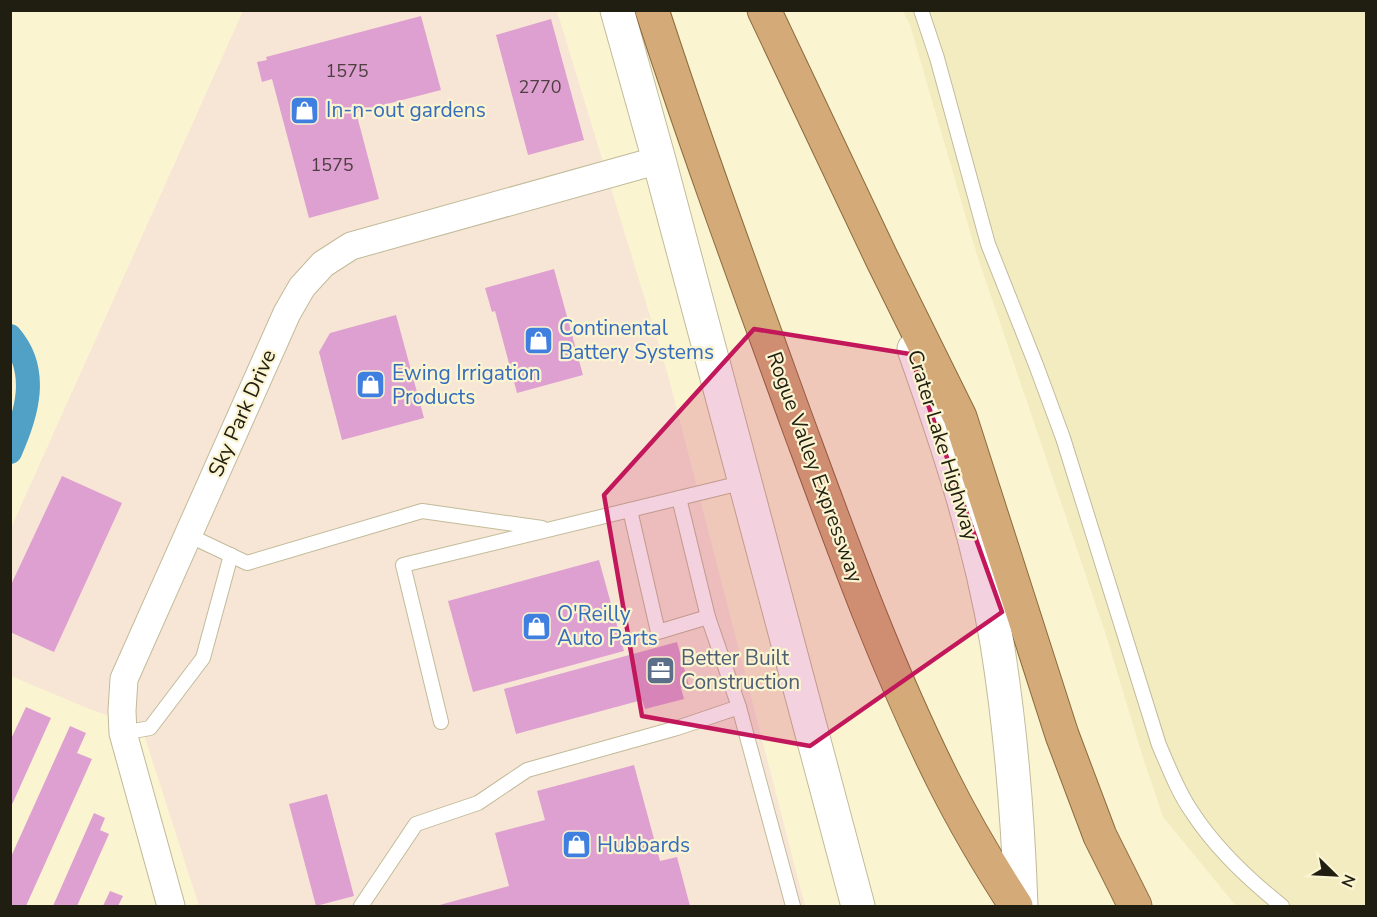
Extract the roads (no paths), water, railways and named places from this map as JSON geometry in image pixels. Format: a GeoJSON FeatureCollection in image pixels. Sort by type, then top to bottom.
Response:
{"type":"FeatureCollection","features":[{"type":"Feature","properties":{"kind":"highway","name":"Rogue Valley Expressway"},"geometry":{"type":"LineString","coordinates":[[652,10],[722,216],[873,622],[907,703],[944,781],[1016,906]]}},
{"type":"Feature","properties":{"kind":"highway","name":"Crater Lake Highway"},"geometry":{"type":"LineString","coordinates":[[764,10],[882,259]]}},
{"type":"Feature","properties":{"kind":"highway"},"geometry":{"type":"LineString","coordinates":[[882,259],[960,417],[1062,735],[1100,836],[1135,906]]}},
{"type":"Feature","properties":{"kind":"main road"},"geometry":{"type":"LineString","coordinates":[[617,10],[858,906]]}},
{"type":"Feature","properties":{"kind":"main road","name":"Crater Lake Highway"},"geometry":{"type":"LineString","coordinates":[[882,259],[939,419],[969,519],[984,580],[997,642],[1011,748],[1021,906]]}},
{"type":"Feature","properties":{"kind":"street","name":"Sky Park Drive"},"geometry":{"type":"LineString","coordinates":[[171,906],[123,733],[124,679],[287,313],[302,287],[323,264],[351,246],[659,160]]}},
{"type":"Feature","properties":{"kind":"lane"},"geometry":{"type":"LineString","coordinates":[[921,10],[937,58],[988,244],[1064,438],[1163,754],[1174,782],[1191,812],[1213,841],[1240,870],[1282,906]]}},
{"type":"Feature","properties":{"kind":"lane"},"geometry":{"type":"LineString","coordinates":[[441,722],[403,566],[745,482]]}},
{"type":"Feature","properties":{"kind":"lane"},"geometry":{"type":"LineString","coordinates":[[679,498],[708,617],[739,707],[793,906]]}},
{"type":"Feature","properties":{"kind":"lane"},"geometry":{"type":"LineString","coordinates":[[630,510],[658,632],[708,617]]}},
{"type":"Feature","properties":{"kind":"lane"},"geometry":{"type":"LineString","coordinates":[[188,535],[247,563],[422,511],[550,529]]}},
{"type":"Feature","properties":{"kind":"lane"},"geometry":{"type":"LineString","coordinates":[[123,733],[150,728],[204,658],[231,555]]}},
{"type":"Feature","properties":{"kind":"lane"},"geometry":{"type":"LineString","coordinates":[[361,906],[416,824],[478,803],[527,770],[678,728],[739,707]]}},
{"type":"Feature","properties":{"kind":"waterway"},"geometry":{"type":"LineString","coordinates":[[10,336],[19,349],[28,378],[25,408],[10,452]]}},
{"type":"Feature","properties":{"kind":"place","name":"In-n-out gardens"},"geometry":{"type":"Point","coordinates":[305,110]}},
{"type":"Feature","properties":{"kind":"place","name":"Continental Battery Systems"},"geometry":{"type":"Point","coordinates":[538,340]}},
{"type":"Feature","properties":{"kind":"place","name":"Ewing Irrigation Products"},"geometry":{"type":"Point","coordinates":[371,385]}},
{"type":"Feature","properties":{"kind":"place","name":"O'Reilly Auto Parts"},"geometry":{"type":"Point","coordinates":[536,626]}},
{"type":"Feature","properties":{"kind":"place","name":"Better Built Construction"},"geometry":{"type":"Point","coordinates":[660,670]}},
{"type":"Feature","properties":{"kind":"place","name":"Hubbards"},"geometry":{"type":"Point","coordinates":[576,845]}}]}
